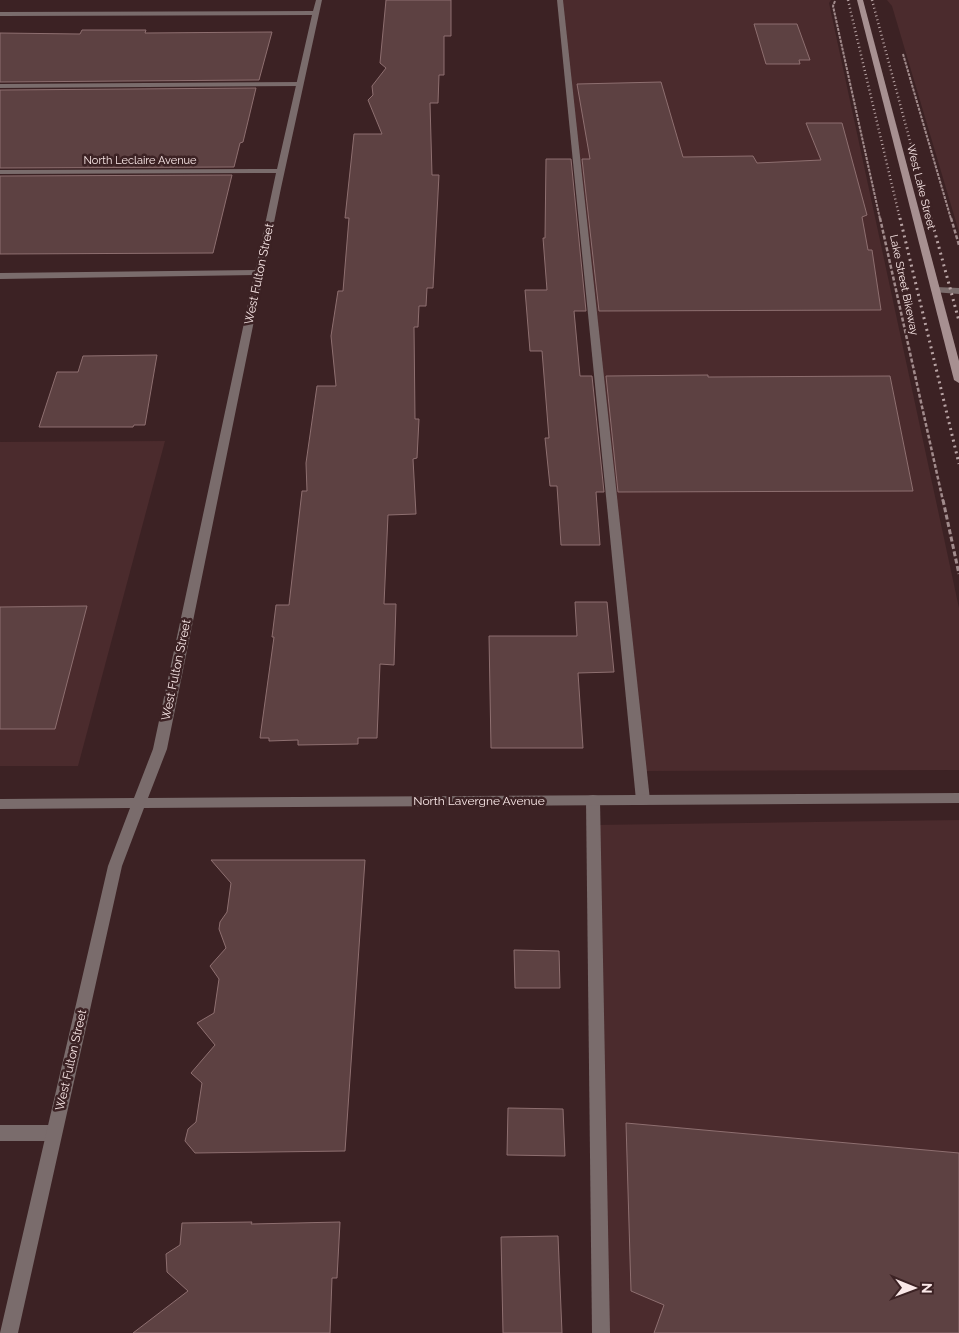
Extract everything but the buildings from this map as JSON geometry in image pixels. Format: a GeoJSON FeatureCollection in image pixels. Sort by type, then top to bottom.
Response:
{"type":"FeatureCollection","features":[{"type":"Feature","properties":{"kind":"main road","name":"West Lake Street"},"geometry":{"type":"LineString","coordinates":[[860,0],[959,380]]}},
{"type":"Feature","properties":{"kind":"street","name":"West Fulton Street"},"geometry":{"type":"LineString","coordinates":[[9,1333],[115,866],[160,749],[259,272],[319,0]]}},
{"type":"Feature","properties":{"kind":"street"},"geometry":{"type":"LineString","coordinates":[[560,0],[643,800]]}},
{"type":"Feature","properties":{"kind":"street"},"geometry":{"type":"LineString","coordinates":[[0,14],[316,13]]}},
{"type":"Feature","properties":{"kind":"street"},"geometry":{"type":"LineString","coordinates":[[0,86],[300,84]]}},
{"type":"Feature","properties":{"kind":"street","name":"North Leclaire Avenue"},"geometry":{"type":"LineString","coordinates":[[0,172],[281,171]]}},
{"type":"Feature","properties":{"kind":"street"},"geometry":{"type":"LineString","coordinates":[[0,276],[259,272]]}},
{"type":"Feature","properties":{"kind":"street"},"geometry":{"type":"LineString","coordinates":[[936,290],[959,291]]}},
{"type":"Feature","properties":{"kind":"street","name":"North Lavergne Avenue"},"geometry":{"type":"LineString","coordinates":[[0,804],[959,798]]}},
{"type":"Feature","properties":{"kind":"street"},"geometry":{"type":"LineString","coordinates":[[593,800],[601,1333]]}},
{"type":"Feature","properties":{"kind":"street"},"geometry":{"type":"LineString","coordinates":[[0,1133],[54,1133]]}},
{"type":"Feature","properties":{"kind":"path","name":"Lake Street Bikeway"},"geometry":{"type":"LineString","coordinates":[[835,0],[833,6],[959,574]]}},
{"type":"Feature","properties":{"kind":"path"},"geometry":{"type":"LineString","coordinates":[[901,49],[959,245]]}},
{"type":"Feature","properties":{"kind":"shaded area"},"geometry":{"type":"Polygon","coordinates":[[[560,0],[831,0],[829,3],[959,608],[959,770],[640,771],[560,0]]]}},
{"type":"Feature","properties":{"kind":"shaded area"},"geometry":{"type":"Polygon","coordinates":[[[887,0],[959,0],[959,232],[892,6],[887,0]]]}},
{"type":"Feature","properties":{"kind":"shaded area"},"geometry":{"type":"Polygon","coordinates":[[[165,441],[78,766],[0,766],[0,442],[165,441]]]}},
{"type":"Feature","properties":{"kind":"shaded area"},"geometry":{"type":"Polygon","coordinates":[[[959,820],[959,1333],[601,1333],[593,825],[959,820]]]}},
{"type":"Feature","properties":{"kind":"railway"},"geometry":{"type":"LineString","coordinates":[[848,0],[900,219]]}},
{"type":"Feature","properties":{"kind":"railway"},"geometry":{"type":"LineString","coordinates":[[872,0],[931,219]]}},
{"type":"Feature","properties":{"kind":"railway"},"geometry":{"type":"LineString","coordinates":[[900,218],[959,464]]}},
{"type":"Feature","properties":{"kind":"railway"},"geometry":{"type":"LineString","coordinates":[[931,218],[959,321]]}}]}
